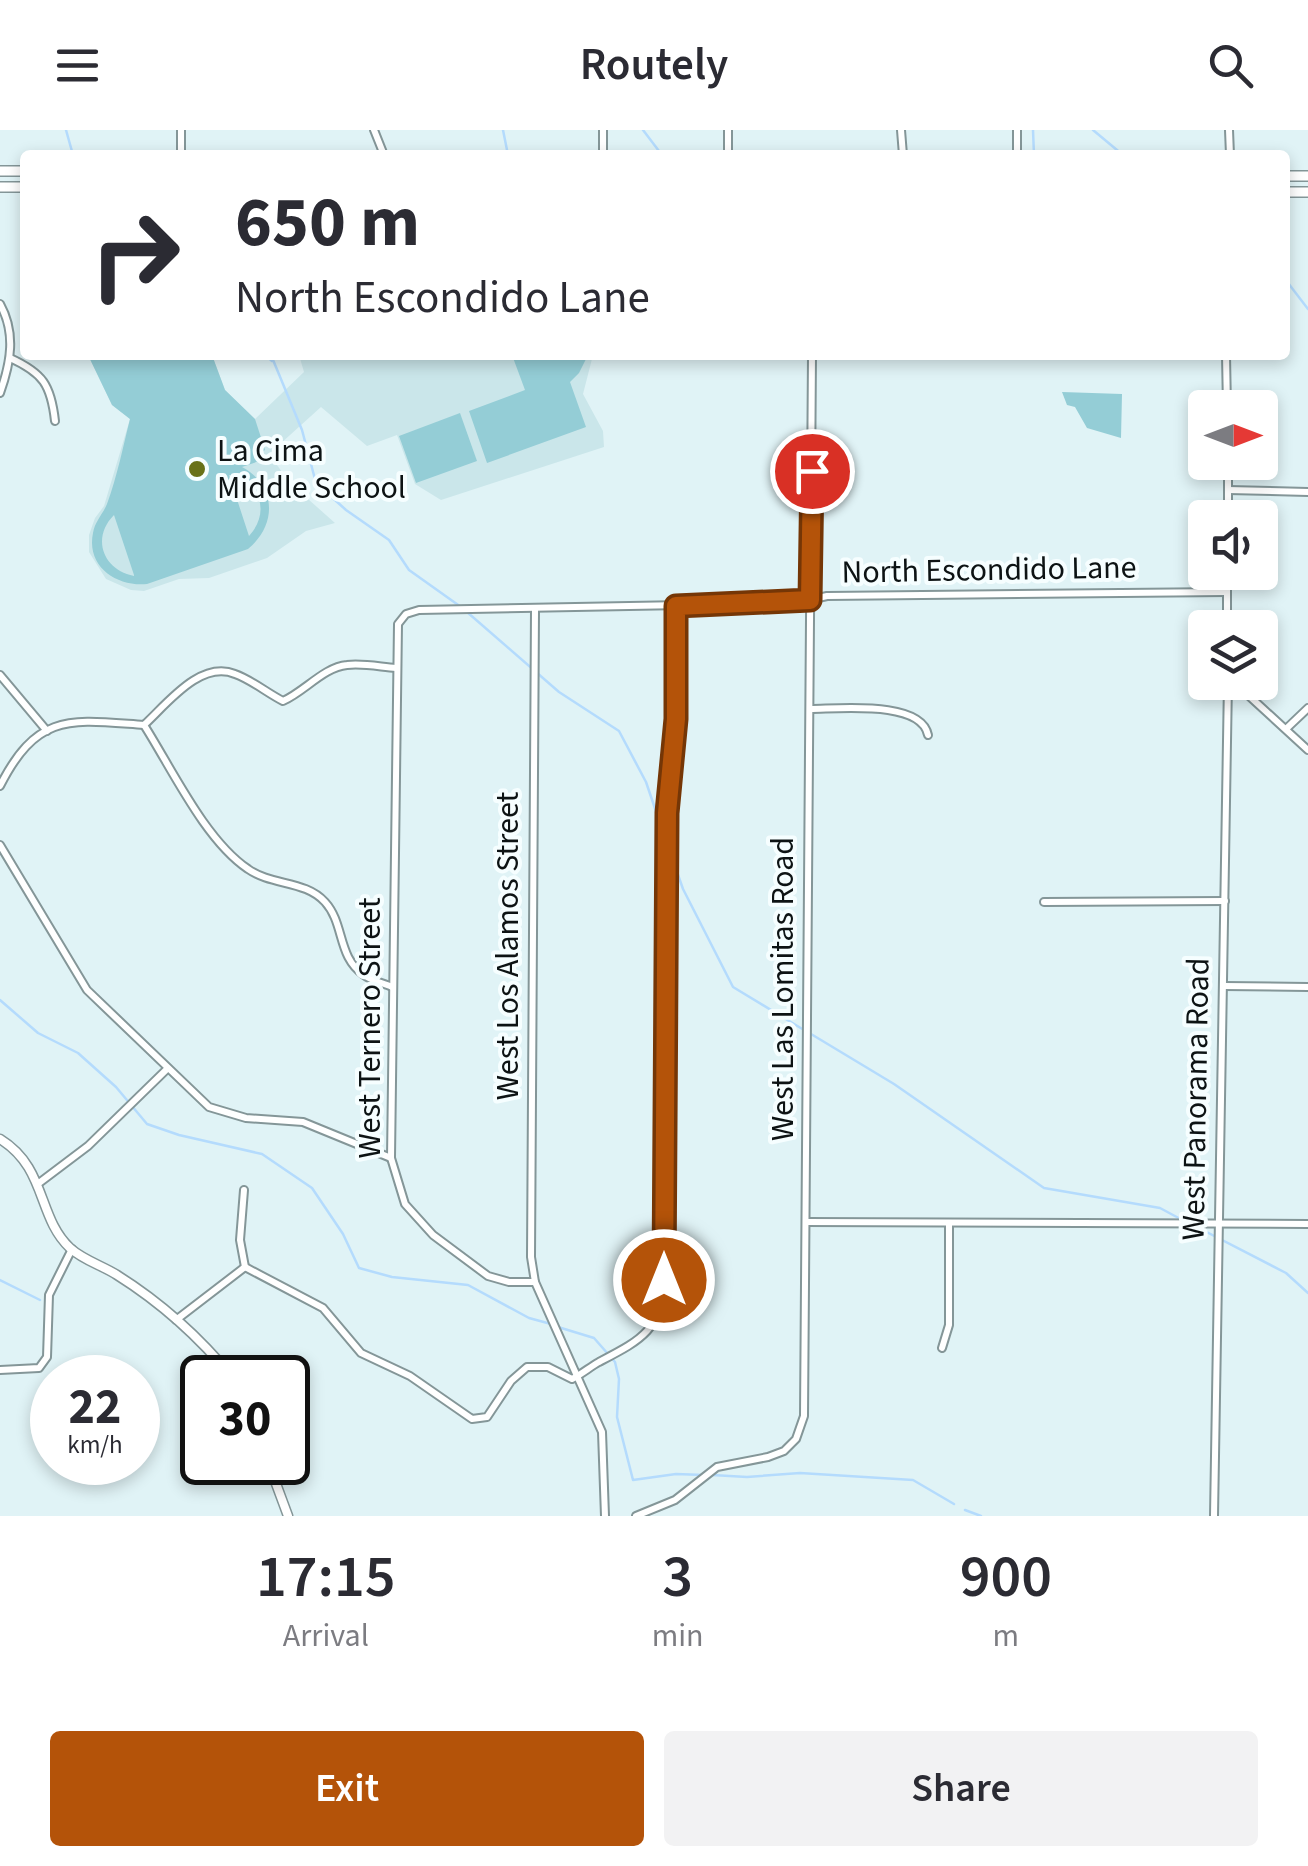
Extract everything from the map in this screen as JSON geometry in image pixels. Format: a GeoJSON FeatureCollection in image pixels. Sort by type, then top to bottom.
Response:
{"type":"FeatureCollection","features":[{"type":"Feature","properties":{"kind":"street"},"geometry":{"type":"LineString","coordinates":[[0,304],[8,318],[11,338],[0,393]]}},
{"type":"Feature","properties":{"kind":"street"},"geometry":{"type":"LineString","coordinates":[[10,358],[34,369],[44,380],[52,400],[54,421]]}},
{"type":"Feature","properties":{"kind":"street","name":"West Las Lomitas Road"},"geometry":{"type":"LineString","coordinates":[[636,1516],[665,1506],[717,1467],[776,1456],[796,1439],[805,1401],[812,360]]}},
{"type":"Feature","properties":{"kind":"street"},"geometry":{"type":"LineString","coordinates":[[1226,360],[1227,390]]}},
{"type":"Feature","properties":{"kind":"street"},"geometry":{"type":"LineString","coordinates":[[1228,480],[1228,500]]}},
{"type":"Feature","properties":{"kind":"street"},"geometry":{"type":"LineString","coordinates":[[1228,490],[1308,492]]}},
{"type":"Feature","properties":{"kind":"street"},"geometry":{"type":"LineString","coordinates":[[1226,592],[1226,610]]}},
{"type":"Feature","properties":{"kind":"street","name":"North Escondido Lane"},"geometry":{"type":"LineString","coordinates":[[398,624],[406,614],[419,610],[676,606],[827,596],[1226,592]]}},
{"type":"Feature","properties":{"kind":"street"},"geometry":{"type":"LineString","coordinates":[[244,1268],[323,1308],[361,1353],[410,1376],[472,1418],[487,1417],[527,1367],[548,1367],[568,1379],[578,1377],[646,1334],[654,1324],[663,1302],[667,813],[676,719],[676,606]]}},
{"type":"Feature","properties":{"kind":"street","name":"West Los Alamos Street"},"geometry":{"type":"LineString","coordinates":[[535,610],[531,1257],[535,1282]]}},
{"type":"Feature","properties":{"kind":"street","name":"West Ternero Street"},"geometry":{"type":"LineString","coordinates":[[398,624],[392,1158],[405,1204],[433,1235],[488,1276],[509,1282],[535,1282]]}},
{"type":"Feature","properties":{"kind":"street"},"geometry":{"type":"LineString","coordinates":[[0,786],[17,757],[49,729],[73,721],[144,726],[178,693],[216,671],[232,672],[283,701],[344,665],[396,668]]}},
{"type":"Feature","properties":{"kind":"street"},"geometry":{"type":"LineString","coordinates":[[0,675],[49,729]]}},
{"type":"Feature","properties":{"kind":"street","name":"West Panorama Road"},"geometry":{"type":"LineString","coordinates":[[1214,1516],[1228,700]]}},
{"type":"Feature","properties":{"kind":"street"},"geometry":{"type":"LineString","coordinates":[[1254,700],[1308,750]]}},
{"type":"Feature","properties":{"kind":"street"},"geometry":{"type":"LineString","coordinates":[[1287,728],[1308,708]]}},
{"type":"Feature","properties":{"kind":"street"},"geometry":{"type":"LineString","coordinates":[[810,709],[892,710],[916,717],[924,723],[928,735]]}},
{"type":"Feature","properties":{"kind":"street"},"geometry":{"type":"LineString","coordinates":[[144,726],[206,824],[232,854],[248,870],[270,880],[302,886],[322,898],[334,912],[344,953],[364,976],[392,987]]}},
{"type":"Feature","properties":{"kind":"street"},"geometry":{"type":"LineString","coordinates":[[0,845],[87,990],[208,1107],[225,1114],[303,1122],[392,1158]]}},
{"type":"Feature","properties":{"kind":"street"},"geometry":{"type":"LineString","coordinates":[[1044,902],[1226,901]]}},
{"type":"Feature","properties":{"kind":"street"},"geometry":{"type":"LineString","coordinates":[[1224,986],[1308,988]]}},
{"type":"Feature","properties":{"kind":"street"},"geometry":{"type":"LineString","coordinates":[[39,1183],[88,1146],[166,1070]]}},
{"type":"Feature","properties":{"kind":"street"},"geometry":{"type":"LineString","coordinates":[[0,1140],[39,1183],[51,1221],[72,1250],[118,1275],[176,1320],[210,1355]]}},
{"type":"Feature","properties":{"kind":"street"},"geometry":{"type":"LineString","coordinates":[[244,1190],[240,1240],[244,1268]]}},
{"type":"Feature","properties":{"kind":"street"},"geometry":{"type":"LineString","coordinates":[[806,1222],[1308,1224]]}},
{"type":"Feature","properties":{"kind":"street"},"geometry":{"type":"LineString","coordinates":[[942,1348],[949,1326],[949,1222]]}},
{"type":"Feature","properties":{"kind":"street"},"geometry":{"type":"LineString","coordinates":[[0,1370],[39,1368],[47,1358],[49,1295],[72,1250]]}},
{"type":"Feature","properties":{"kind":"street"},"geometry":{"type":"LineString","coordinates":[[176,1320],[244,1268]]}},
{"type":"Feature","properties":{"kind":"street"},"geometry":{"type":"LineString","coordinates":[[535,1282],[604,1438],[605,1516]]}},
{"type":"Feature","properties":{"kind":"street"},"geometry":{"type":"LineString","coordinates":[[277,1485],[288,1516]]}},
{"type":"Feature","properties":{"kind":"shaded area","name":"La Cima Middle School"},"geometry":{"type":"Polygon","coordinates":[[[90,360],[214,360],[225,390],[255,419],[304,372],[300,360],[592,360],[583,394],[603,431],[604,447],[441,500],[415,484],[397,435],[367,446],[321,407],[269,454],[290,483],[335,523],[306,531],[267,558],[209,578],[179,579],[144,591],[131,590],[106,579],[89,552],[89,535],[104,506],[130,419],[112,405],[90,360]]]}},
{"type":"Feature","properties":{"kind":"shaded area"},"geometry":{"type":"Polygon","coordinates":[[[90,360],[214,360],[225,390],[255,419],[265,450],[265,459],[242,467],[262,484],[269,506],[264,529],[248,549],[147,584],[125,582],[99,565],[94,556],[93,533],[111,494],[130,419],[112,405],[90,360]],[[229,475],[249,536],[261,508],[255,491],[240,478],[229,475]],[[114,515],[103,533],[104,552],[115,567],[134,575],[114,515]]]}},
{"type":"Feature","properties":{"kind":"shaded area"},"geometry":{"type":"Polygon","coordinates":[[[514,360],[586,360],[570,382],[586,427],[487,463],[469,411],[525,390],[514,360]]]}},
{"type":"Feature","properties":{"kind":"shaded area"},"geometry":{"type":"Polygon","coordinates":[[[1062,392],[1122,394],[1121,438],[1087,428],[1075,407],[1067,405],[1062,392]]]}},
{"type":"Feature","properties":{"kind":"shaded area"},"geometry":{"type":"Polygon","coordinates":[[[460,413],[477,461],[416,483],[399,436],[460,413]]]}},
{"type":"Feature","properties":{"kind":"waterway"},"geometry":{"type":"LineString","coordinates":[[66,130],[72,150]]}},
{"type":"Feature","properties":{"kind":"waterway"},"geometry":{"type":"LineString","coordinates":[[503,130],[507,150]]}},
{"type":"Feature","properties":{"kind":"waterway"},"geometry":{"type":"LineString","coordinates":[[643,130],[658,150]]}},
{"type":"Feature","properties":{"kind":"waterway"},"geometry":{"type":"LineString","coordinates":[[1033,130],[1034,150]]}},
{"type":"Feature","properties":{"kind":"waterway"},"geometry":{"type":"LineString","coordinates":[[1093,130],[1117,150]]}},
{"type":"Feature","properties":{"kind":"waterway"},"geometry":{"type":"LineString","coordinates":[[1290,286],[1308,309]]}},
{"type":"Feature","properties":{"kind":"waterway"},"geometry":{"type":"LineString","coordinates":[[273,360],[302,430],[316,483],[389,540],[409,570],[461,607]]}},
{"type":"Feature","properties":{"kind":"waterway"},"geometry":{"type":"LineString","coordinates":[[467,612],[559,692],[619,731],[646,782],[664,835]]}},
{"type":"Feature","properties":{"kind":"waterway"},"geometry":{"type":"LineString","coordinates":[[670,852],[683,889],[733,987],[804,1030]]}},
{"type":"Feature","properties":{"kind":"waterway"},"geometry":{"type":"LineString","coordinates":[[0,1000],[38,1033],[78,1053],[116,1087],[147,1124],[262,1154],[312,1188],[343,1234],[359,1268],[392,1277],[468,1285],[529,1318],[551,1324]]}},
{"type":"Feature","properties":{"kind":"waterway"},"geometry":{"type":"LineString","coordinates":[[811,1034],[894,1084],[1044,1188],[1160,1208],[1186,1222]]}},
{"type":"Feature","properties":{"kind":"waterway"},"geometry":{"type":"LineString","coordinates":[[1193,1225],[1286,1273],[1308,1293]]}},
{"type":"Feature","properties":{"kind":"waterway"},"geometry":{"type":"LineString","coordinates":[[0,1280],[40,1300]]}},
{"type":"Feature","properties":{"kind":"waterway"},"geometry":{"type":"LineString","coordinates":[[558,1327],[594,1338],[615,1362],[619,1379],[617,1417],[633,1480],[704,1475]]}},
{"type":"Feature","properties":{"kind":"waterway"},"geometry":{"type":"LineString","coordinates":[[712,1475],[800,1473],[913,1480],[954,1504]]}},
{"type":"Feature","properties":{"kind":"waterway"},"geometry":{"type":"LineString","coordinates":[[965,1510],[981,1516]]}},
{"type":"Feature","properties":{"kind":"place","name":"La Cima Middle School"},"geometry":{"type":"Point","coordinates":[197,469]}},
{"type":"Feature","properties":{"kind":"route"},"geometry":{"type":"LineString","coordinates":[[664,1280],[667,813],[676,719],[676,606],[810,600],[812,471]]}}]}
